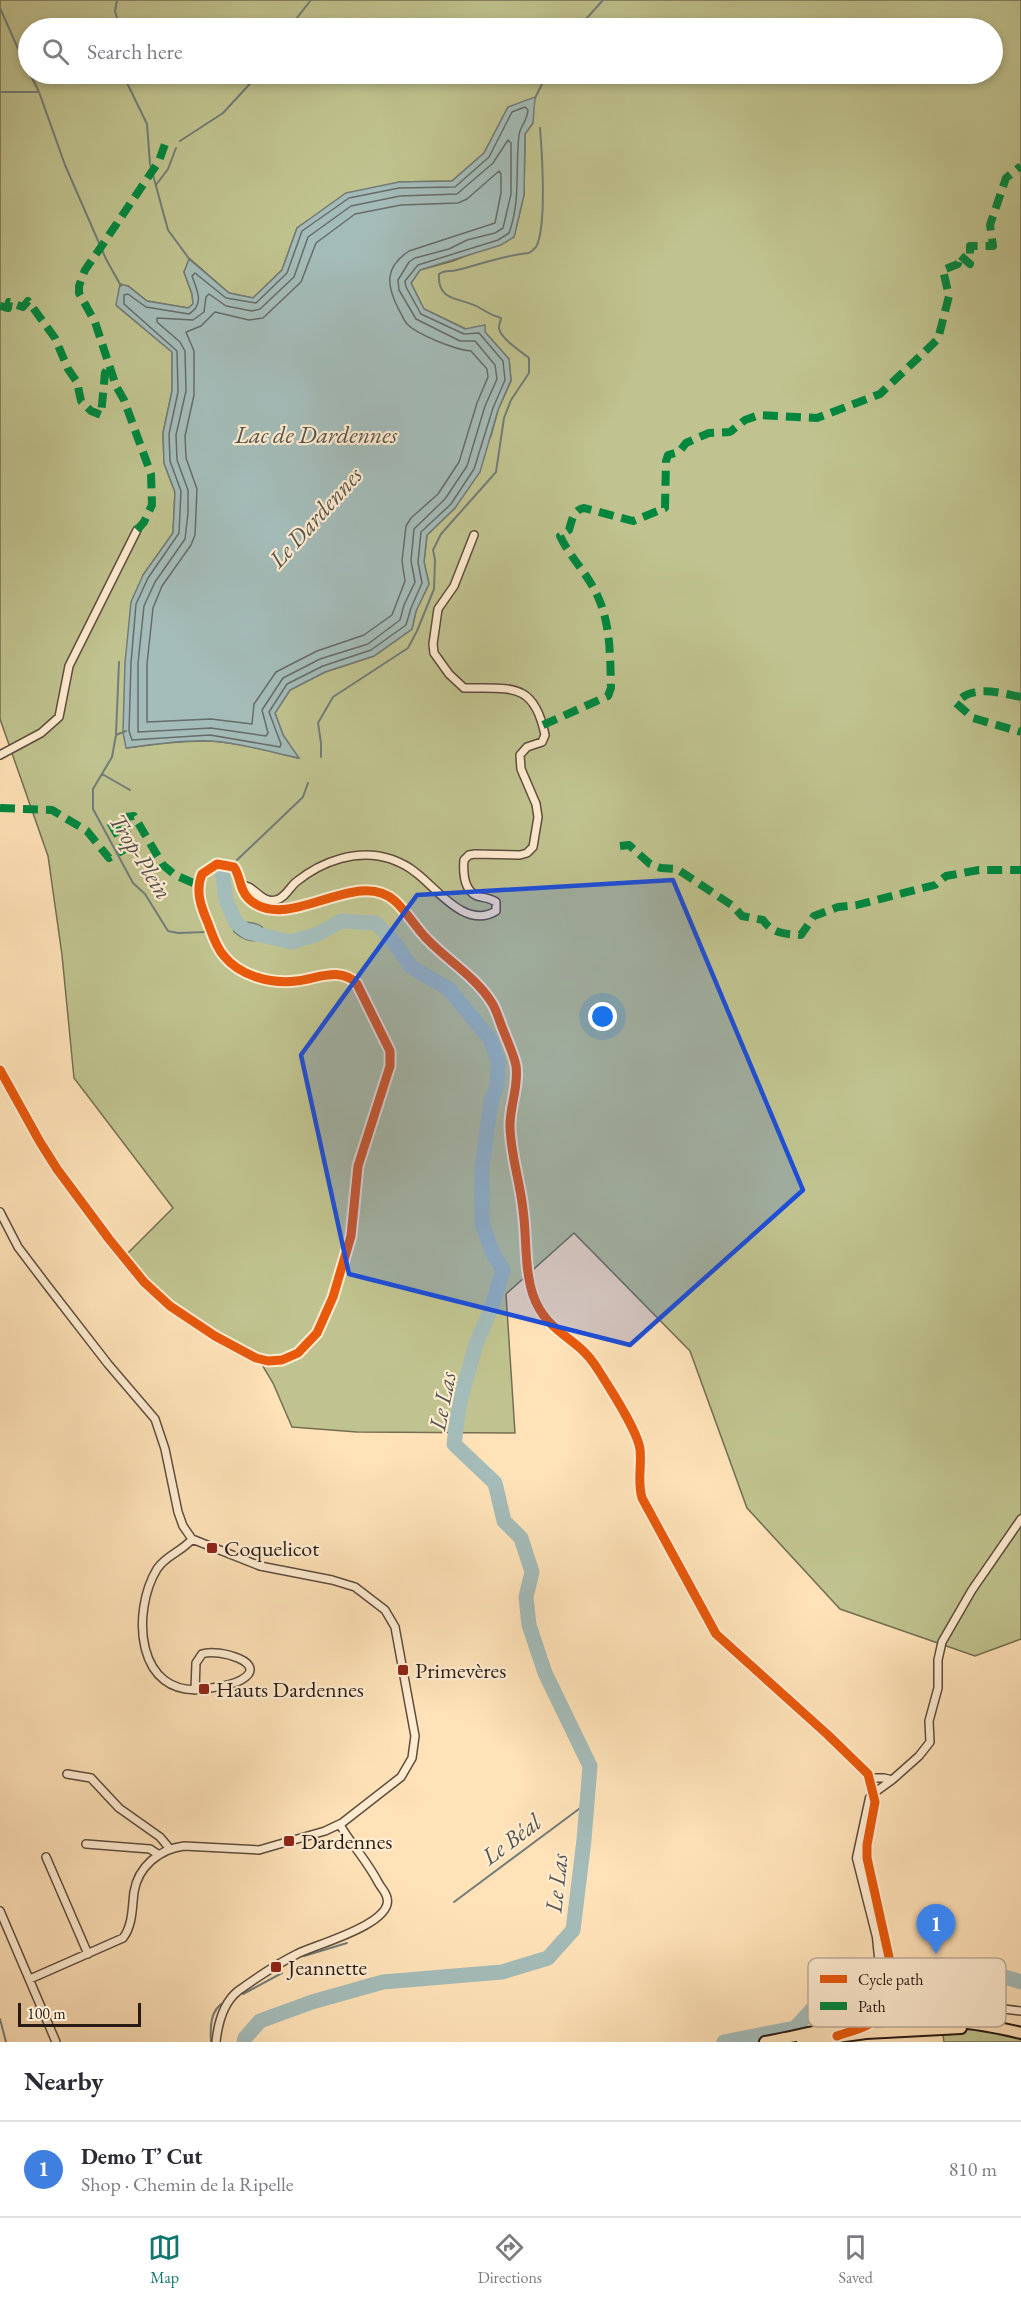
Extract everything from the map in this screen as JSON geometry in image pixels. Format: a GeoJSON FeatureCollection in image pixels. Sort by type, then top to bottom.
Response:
{"type":"FeatureCollection","features":[{"type":"Feature","properties":{"kind":"main road"},"geometry":{"type":"LineString","coordinates":[[802,2042],[855,2027]]}},
{"type":"Feature","properties":{"kind":"main road"},"geometry":{"type":"LineString","coordinates":[[765,2042],[833,2033],[974,2027]]}},
{"type":"Feature","properties":{"kind":"main road"},"geometry":{"type":"LineString","coordinates":[[996,2027],[1021,2032]]}},
{"type":"Feature","properties":{"kind":"street"},"geometry":{"type":"LineString","coordinates":[[0,755],[41,733],[59,717],[69,666],[137,530]]}},
{"type":"Feature","properties":{"kind":"street"},"geometry":{"type":"LineString","coordinates":[[240,885],[246,885],[263,898],[276,900],[302,878],[334,860],[371,855],[392,860],[415,871],[438,894],[458,909],[478,915],[491,914],[496,911],[496,902],[478,896],[467,888],[464,860],[469,855],[475,854],[520,855],[527,853],[533,847],[538,817],[536,804],[521,769],[520,756],[527,747],[542,742],[545,735],[537,706],[523,692],[509,689],[464,688],[449,674],[434,653],[433,644],[438,609],[454,586],[474,535]]}},
{"type":"Feature","properties":{"kind":"street"},"geometry":{"type":"LineString","coordinates":[[0,1070],[57,1169],[119,1253],[154,1292],[205,1330],[256,1358],[289,1359],[309,1343],[320,1329],[335,1291],[351,1236],[358,1166],[388,1073],[391,1055],[357,984],[348,977],[334,974],[297,981],[273,980],[247,973],[231,964],[217,945],[199,897],[199,882],[202,874],[210,867],[217,864],[228,865],[236,870],[244,894],[261,908],[284,910],[366,891],[390,897],[399,904],[424,937],[461,969],[492,1003],[516,1065],[517,1077],[511,1105],[510,1136],[523,1209],[528,1276],[541,1314],[594,1363],[627,1418],[640,1450],[638,1479],[642,1498],[716,1634],[828,1735],[866,1771],[870,1778],[875,1806],[867,1845],[867,1858],[888,1945],[889,1958]]}},
{"type":"Feature","properties":{"kind":"street"},"geometry":{"type":"LineString","coordinates":[[0,1212],[18,1247],[34,1270],[108,1364],[155,1419],[165,1449],[178,1512],[183,1526],[192,1539],[260,1566],[346,1584],[371,1598],[393,1620],[414,1727],[415,1744],[412,1758],[401,1777],[340,1825],[259,1850],[184,1846],[170,1848],[147,1864],[136,1883],[131,1918],[126,1935],[120,1941],[30,1979]]}},
{"type":"Feature","properties":{"kind":"street"},"geometry":{"type":"LineString","coordinates":[[878,1958],[879,1946],[857,1858],[868,1804],[874,1793],[919,1756],[930,1742],[929,1721],[938,1688],[938,1660],[942,1642],[969,1594],[1021,1519]]}},
{"type":"Feature","properties":{"kind":"street"},"geometry":{"type":"LineString","coordinates":[[192,1539],[159,1566],[145,1604],[144,1643],[153,1669],[161,1678],[177,1688],[195,1690],[240,1681],[247,1675],[248,1665],[237,1656],[212,1652],[202,1654],[196,1663],[195,1690]]}},
{"type":"Feature","properties":{"kind":"street"},"geometry":{"type":"LineString","coordinates":[[67,1774],[91,1778],[119,1808],[170,1848]]}},
{"type":"Feature","properties":{"kind":"street"},"geometry":{"type":"LineString","coordinates":[[870,1778],[892,1780]]}},
{"type":"Feature","properties":{"kind":"street"},"geometry":{"type":"LineString","coordinates":[[216,2042],[221,2019],[229,2000],[244,1987],[294,1955],[356,1930],[386,1909],[388,1900],[374,1873],[340,1825]]}},
{"type":"Feature","properties":{"kind":"street"},"geometry":{"type":"LineString","coordinates":[[86,1844],[150,1849],[159,1855]]}},
{"type":"Feature","properties":{"kind":"street"},"geometry":{"type":"LineString","coordinates":[[46,1857],[88,1954]]}},
{"type":"Feature","properties":{"kind":"street"},"geometry":{"type":"LineString","coordinates":[[0,1911],[56,2042]]}},
{"type":"Feature","properties":{"kind":"street"},"geometry":{"type":"LineString","coordinates":[[1006,2009],[1021,2011]]}},
{"type":"Feature","properties":{"kind":"street"},"geometry":{"type":"LineString","coordinates":[[894,2027],[922,2030]]}},
{"type":"Feature","properties":{"kind":"highlighted area"},"geometry":{"type":"Polygon","coordinates":[[[673,880],[803,1190],[630,1345],[349,1274],[301,1055],[417,895],[673,880]]]}},
{"type":"Feature","properties":{"kind":"green space"},"geometry":{"type":"Polygon","coordinates":[[[0,0],[1021,0],[1021,1639],[975,1656],[840,1609],[747,1508],[690,1351],[574,1233],[506,1294],[515,1433],[357,1432],[292,1427],[273,1383],[258,1358],[198,1326],[124,1257],[173,1208],[74,1078],[62,955],[48,856],[0,719],[0,0]],[[508,107],[484,153],[452,181],[399,182],[315,216],[297,228],[282,270],[253,298],[229,293],[190,259],[184,272],[192,294],[193,304],[188,308],[147,301],[128,286],[117,306],[172,352],[172,391],[163,433],[164,463],[175,492],[173,533],[143,575],[127,748],[211,741],[244,745],[298,758],[283,735],[275,713],[290,690],[325,672],[374,656],[412,629],[416,611],[429,584],[424,562],[427,535],[455,508],[491,436],[498,410],[511,381],[509,359],[485,332],[466,329],[424,309],[411,283],[420,270],[453,261],[514,237],[524,195],[525,134],[533,123],[508,107]]]}},
{"type":"Feature","properties":{"kind":"green space"},"geometry":{"type":"Polygon","coordinates":[[[1006,2023],[1021,2036],[1021,2042],[944,2042],[942,2027],[1006,2027],[1006,2023]]]}},
{"type":"Feature","properties":{"kind":"water","name":"Lac de Dardennes"},"geometry":{"type":"Polygon","coordinates":[[[535,97],[533,123],[525,134],[524,195],[514,237],[501,245],[420,270],[411,283],[424,309],[465,329],[485,325],[485,332],[509,359],[511,380],[498,410],[480,472],[455,508],[427,535],[424,562],[429,584],[416,611],[412,629],[374,656],[325,672],[290,690],[275,713],[283,735],[299,758],[211,741],[126,748],[123,732],[125,663],[131,602],[143,575],[173,533],[175,492],[164,463],[163,433],[172,391],[172,352],[116,305],[120,284],[128,286],[147,301],[188,308],[193,304],[184,272],[189,259],[229,293],[253,298],[282,270],[297,228],[346,193],[399,182],[452,181],[484,153],[508,107],[535,97]]]}},
{"type":"Feature","properties":{"kind":"water"},"geometry":{"type":"Polygon","coordinates":[[[236,923],[261,926],[266,936],[253,941],[242,937],[234,932],[233,927],[236,923]]]}},
{"type":"Feature","properties":{"kind":"waterway"},"geometry":{"type":"LineString","coordinates":[[117,0],[115,11],[117,18]]}},
{"type":"Feature","properties":{"kind":"waterway"},"geometry":{"type":"LineString","coordinates":[[297,18],[311,0]]}},
{"type":"Feature","properties":{"kind":"waterway","name":"Le Dardennes"},"geometry":{"type":"LineString","coordinates":[[587,18],[603,0]]}},
{"type":"Feature","properties":{"kind":"waterway"},"geometry":{"type":"LineString","coordinates":[[0,8],[18,48]]}},
{"type":"Feature","properties":{"kind":"waterway"},"geometry":{"type":"LineString","coordinates":[[35,84],[65,165],[106,259],[121,286]]}},
{"type":"Feature","properties":{"kind":"waterway"},"geometry":{"type":"LineString","coordinates":[[127,84],[147,124],[150,164],[168,230],[190,260]]}},
{"type":"Feature","properties":{"kind":"waterway"},"geometry":{"type":"LineString","coordinates":[[180,141],[223,113],[250,84]]}},
{"type":"Feature","properties":{"kind":"waterway","name":"Le Dardennes"},"geometry":{"type":"LineString","coordinates":[[535,98],[542,84]]}},
{"type":"Feature","properties":{"kind":"waterway"},"geometry":{"type":"LineString","coordinates":[[0,92],[39,92]]}},
{"type":"Feature","properties":{"kind":"waterway"},"geometry":{"type":"LineString","coordinates":[[321,757],[318,723],[333,697],[408,648],[434,589],[433,550],[441,534],[496,472],[504,418],[511,400],[529,373],[529,358],[502,335],[499,327],[501,318],[446,295],[439,283],[439,274],[529,253],[536,247],[543,207],[540,128]]}},
{"type":"Feature","properties":{"kind":"waterway"},"geometry":{"type":"LineString","coordinates":[[156,185],[168,169],[176,148]]}},
{"type":"Feature","properties":{"kind":"waterway","name":"Trop-Plein"},"geometry":{"type":"LineString","coordinates":[[116,734],[119,662]]}},
{"type":"Feature","properties":{"kind":"waterway","name":"Trop-Plein"},"geometry":{"type":"LineString","coordinates":[[126,731],[116,735],[112,757],[93,789],[93,809],[133,883],[145,894],[168,931],[206,932]]}},
{"type":"Feature","properties":{"kind":"waterway"},"geometry":{"type":"LineString","coordinates":[[102,774],[130,790]]}},
{"type":"Feature","properties":{"kind":"waterway"},"geometry":{"type":"LineString","coordinates":[[237,860],[303,797],[308,783]]}},
{"type":"Feature","properties":{"kind":"waterway","name":"Le Las"},"geometry":{"type":"LineString","coordinates":[[222,871],[226,900],[236,923],[248,932],[291,942],[318,934],[341,921],[376,923],[396,945],[411,967],[449,989],[490,1039],[498,1061],[497,1085],[491,1102],[482,1168],[482,1223],[493,1254],[503,1270],[492,1306],[476,1344],[460,1401],[454,1444],[495,1483],[504,1521],[521,1538],[532,1572],[526,1597],[529,1625],[545,1673],[590,1766],[573,1930],[548,1958],[502,1972],[383,1982],[312,2002],[260,2021],[244,2042]]}},
{"type":"Feature","properties":{"kind":"waterway","name":"Le Béal"},"geometry":{"type":"LineString","coordinates":[[454,1902],[587,1803]]}},
{"type":"Feature","properties":{"kind":"waterway","name":"Le Béal"},"geometry":{"type":"LineString","coordinates":[[304,1956],[347,1943]]}},
{"type":"Feature","properties":{"kind":"waterway","name":"Le Béal"},"geometry":{"type":"LineString","coordinates":[[243,1994],[282,1973]]}},
{"type":"Feature","properties":{"kind":"waterway"},"geometry":{"type":"LineString","coordinates":[[1006,1977],[1021,1982]]}},
{"type":"Feature","properties":{"kind":"waterway","name":"Le Béal"},"geometry":{"type":"LineString","coordinates":[[211,2042],[211,2025],[214,2014],[216,2009],[225,2002]]}},
{"type":"Feature","properties":{"kind":"waterway"},"geometry":{"type":"LineString","coordinates":[[724,2042],[795,2028],[808,2014]]}},
{"type":"Feature","properties":{"kind":"waterway"},"geometry":{"type":"LineString","coordinates":[[0,2019],[6,2042]]}},
{"type":"Feature","properties":{"kind":"marked path"},"geometry":{"type":"LineString","coordinates":[[137,530],[144,522],[152,505],[151,474],[124,400],[116,386],[95,322],[79,293],[79,286],[85,270],[159,161],[165,144]]}},
{"type":"Feature","properties":{"kind":"marked path"},"geometry":{"type":"LineString","coordinates":[[543,725],[608,696],[611,688],[608,636],[599,599],[560,536],[569,530],[575,513],[584,508],[633,521],[665,508],[666,461],[668,455],[679,452],[686,443],[709,433],[730,432],[745,420],[759,415],[817,418],[880,394],[938,339],[949,296],[943,270],[958,264],[960,255],[970,264],[970,246],[993,246],[990,225],[1006,178],[1021,166]]}},
{"type":"Feature","properties":{"kind":"marked path"},"geometry":{"type":"LineString","coordinates":[[0,306],[8,308],[9,302],[23,307],[28,301],[55,338],[68,369],[77,382],[81,401],[91,411],[101,415],[105,373],[110,364]]}},
{"type":"Feature","properties":{"kind":"marked path"},"geometry":{"type":"LineString","coordinates":[[1021,697],[987,691],[970,693],[956,703],[973,718],[1021,732]]}},
{"type":"Feature","properties":{"kind":"marked path"},"geometry":{"type":"LineString","coordinates":[[0,808],[52,810],[87,831],[109,858],[125,849],[110,822],[115,821],[127,832],[126,817],[134,816],[163,865],[175,875],[198,885]]}},
{"type":"Feature","properties":{"kind":"marked path"},"geometry":{"type":"LineString","coordinates":[[620,846],[629,845],[650,864],[661,868],[677,869],[733,906],[742,916],[763,920],[775,931],[795,935],[801,935],[814,916],[838,907],[857,905],[935,885],[946,876],[979,870],[1021,870]]}},
{"type":"Feature","properties":{"kind":"cycle path"},"geometry":{"type":"LineString","coordinates":[[0,1070],[57,1169],[144,1282],[170,1306],[215,1336],[256,1358],[268,1361],[282,1360],[298,1353],[317,1333],[333,1297],[351,1236],[358,1166],[390,1066],[390,1051],[357,984],[351,979],[328,975],[286,982],[266,980],[238,969],[231,963],[216,945],[203,911],[199,893],[200,880],[202,874],[217,864],[234,867],[249,899],[265,908],[282,910],[361,891],[379,892],[395,901],[427,939],[470,977],[492,1003],[512,1053],[516,1066],[516,1081],[510,1118],[510,1136],[523,1210],[528,1274],[539,1308],[554,1326],[588,1356],[628,1419],[640,1449],[642,1498],[716,1634],[868,1774],[875,1802],[867,1845],[867,1858],[889,1958]]}},
{"type":"Feature","properties":{"kind":"cycle path"},"geometry":{"type":"LineString","coordinates":[[837,2036],[864,2027]]}},
{"type":"Feature","properties":{"kind":"place","name":"Coquelicot"},"geometry":{"type":"Point","coordinates":[212,1548]}},
{"type":"Feature","properties":{"kind":"place","name":"Primevères"},"geometry":{"type":"Point","coordinates":[403,1670]}},
{"type":"Feature","properties":{"kind":"place","name":"Hauts Dardennes"},"geometry":{"type":"Point","coordinates":[204,1689]}},
{"type":"Feature","properties":{"kind":"place","name":"Dardennes"},"geometry":{"type":"Point","coordinates":[289,1841]}},
{"type":"Feature","properties":{"kind":"place","name":"Demo T’ Cut"},"geometry":{"type":"Point","coordinates":[936,1954]}},
{"type":"Feature","properties":{"kind":"place","name":"Jeannette"},"geometry":{"type":"Point","coordinates":[276,1967]}}]}
